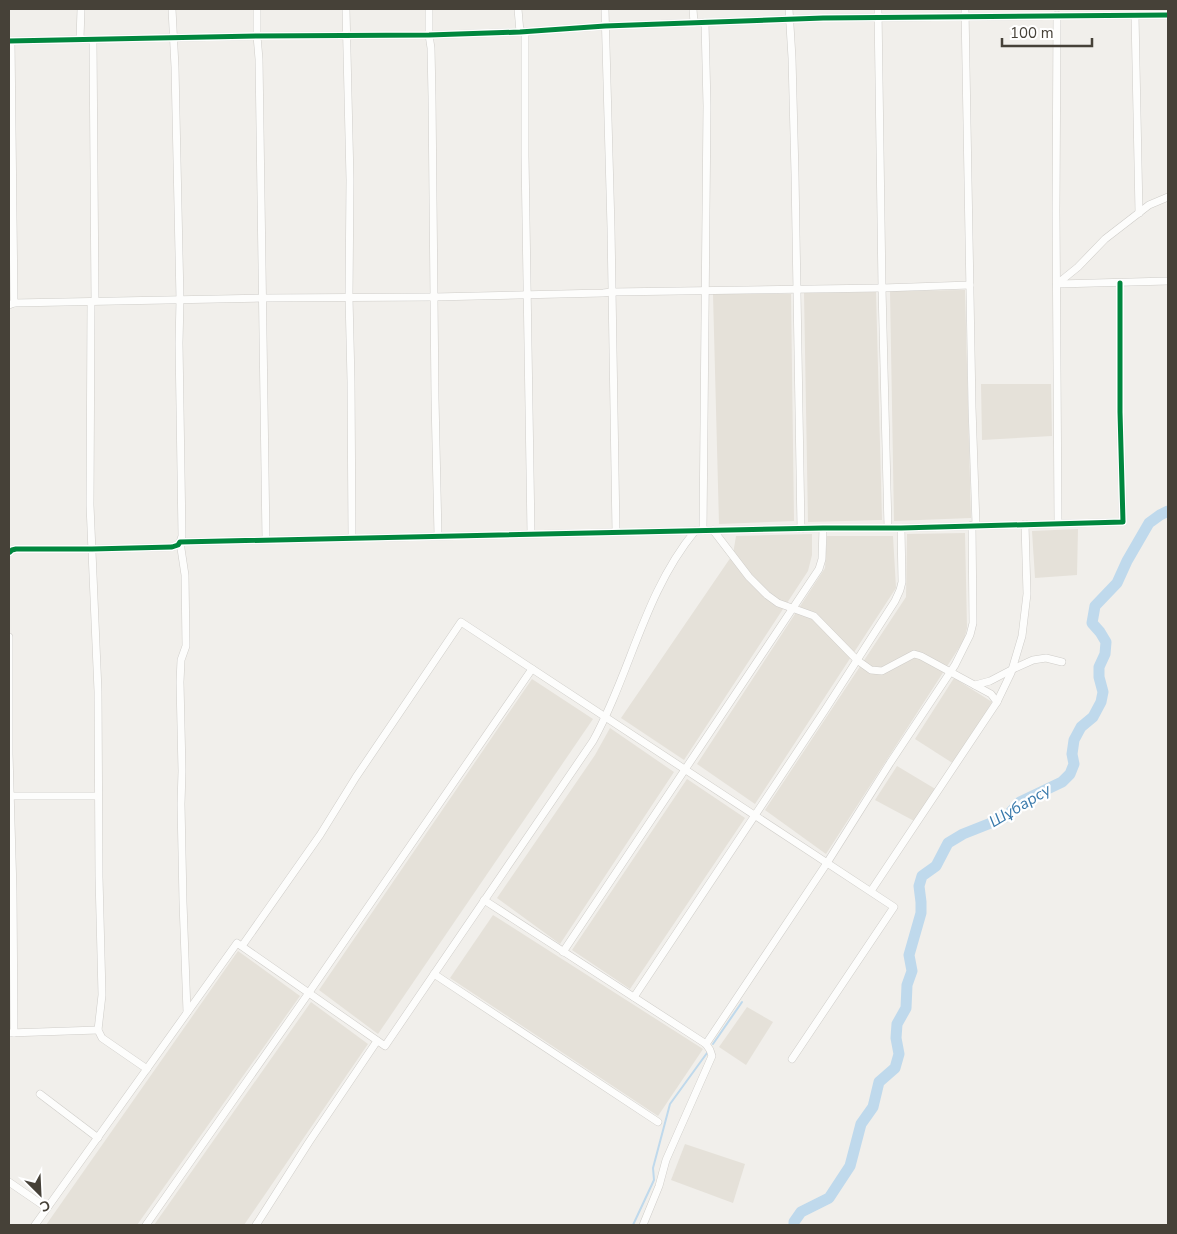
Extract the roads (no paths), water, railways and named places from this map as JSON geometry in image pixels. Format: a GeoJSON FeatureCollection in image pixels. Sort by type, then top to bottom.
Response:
{"type":"FeatureCollection","features":[{"type":"Feature","properties":{"kind":"street"},"geometry":{"type":"LineString","coordinates":[[80,39],[81,9]]}},
{"type":"Feature","properties":{"kind":"street"},"geometry":{"type":"LineString","coordinates":[[172,9],[180,300],[182,536],[180,542],[184,575],[186,646],[181,660],[180,682],[182,893],[187,1012]]}},
{"type":"Feature","properties":{"kind":"street"},"geometry":{"type":"LineString","coordinates":[[257,9],[264,298],[266,540]]}},
{"type":"Feature","properties":{"kind":"street"},"geometry":{"type":"LineString","coordinates":[[346,9],[350,180],[349,297],[352,538]]}},
{"type":"Feature","properties":{"kind":"street"},"geometry":{"type":"LineString","coordinates":[[429,9],[429,35],[432,58],[438,536]]}},
{"type":"Feature","properties":{"kind":"street"},"geometry":{"type":"LineString","coordinates":[[518,9],[522,31],[525,156],[530,534]]}},
{"type":"Feature","properties":{"kind":"street"},"geometry":{"type":"LineString","coordinates":[[605,9],[616,532]]}},
{"type":"Feature","properties":{"kind":"street"},"geometry":{"type":"LineString","coordinates":[[693,9],[694,23]]}},
{"type":"Feature","properties":{"kind":"street"},"geometry":{"type":"LineString","coordinates":[[789,9],[792,58],[801,529]]}},
{"type":"Feature","properties":{"kind":"street"},"geometry":{"type":"LineString","coordinates":[[878,9],[888,528]]}},
{"type":"Feature","properties":{"kind":"street"},"geometry":{"type":"LineString","coordinates":[[706,1044],[950,672],[970,635],[973,623],[974,525],[965,12]]}},
{"type":"Feature","properties":{"kind":"street"},"geometry":{"type":"LineString","coordinates":[[970,285],[12,304],[10,41],[429,35],[965,12],[1168,14]]}},
{"type":"Feature","properties":{"kind":"street"},"geometry":{"type":"LineString","coordinates":[[1053,13],[1058,523]]}},
{"type":"Feature","properties":{"kind":"street"},"geometry":{"type":"LineString","coordinates":[[1135,15],[1139,213]]}},
{"type":"Feature","properties":{"kind":"street"},"geometry":{"type":"LineString","coordinates":[[35,1225],[237,943],[385,1046],[593,741],[606,718],[647,611],[681,548],[699,530],[708,106],[706,22]]}},
{"type":"Feature","properties":{"kind":"street"},"geometry":{"type":"LineString","coordinates":[[93,40],[93,301],[90,504],[98,691],[102,995],[98,1030],[102,1038],[147,1069]]}},
{"type":"Feature","properties":{"kind":"street"},"geometry":{"type":"LineString","coordinates":[[1057,284],[1078,267],[1105,239],[1149,206],[1168,198]]}},
{"type":"Feature","properties":{"kind":"street"},"geometry":{"type":"LineString","coordinates":[[1057,284],[1168,281]]}},
{"type":"Feature","properties":{"kind":"street"},"geometry":{"type":"LineString","coordinates":[[9,552],[16,548],[172,547],[180,542],[1123,522],[1120,412],[1120,283]]}},
{"type":"Feature","properties":{"kind":"street"},"geometry":{"type":"LineString","coordinates":[[871,891],[998,702],[1013,669],[1022,636],[1027,594],[1025,524]]}},
{"type":"Feature","properties":{"kind":"street"},"geometry":{"type":"LineString","coordinates":[[563,952],[819,569],[822,558],[823,528]]}},
{"type":"Feature","properties":{"kind":"street"},"geometry":{"type":"LineString","coordinates":[[634,998],[895,601],[902,582],[901,528]]}},
{"type":"Feature","properties":{"kind":"street"},"geometry":{"type":"LineString","coordinates":[[713,530],[749,578],[767,595],[778,603],[814,616],[857,660],[871,670],[882,671],[914,654],[922,656],[991,694],[998,702]]}},
{"type":"Feature","properties":{"kind":"street"},"geometry":{"type":"LineString","coordinates":[[242,946],[320,835],[461,622],[894,907],[792,1059]]}},
{"type":"Feature","properties":{"kind":"street"},"geometry":{"type":"LineString","coordinates":[[9,637],[10,796],[13,891],[11,1033],[98,1030]]}},
{"type":"Feature","properties":{"kind":"street"},"geometry":{"type":"LineString","coordinates":[[975,685],[990,681],[1033,660],[1046,658],[1062,662]]}},
{"type":"Feature","properties":{"kind":"street"},"geometry":{"type":"LineString","coordinates":[[146,1225],[309,994],[532,669]]}},
{"type":"Feature","properties":{"kind":"street"},"geometry":{"type":"LineString","coordinates":[[10,796],[98,796]]}},
{"type":"Feature","properties":{"kind":"street"},"geometry":{"type":"LineString","coordinates":[[484,900],[706,1044],[710,1050],[712,1056],[666,1160],[659,1186],[643,1225]]}},
{"type":"Feature","properties":{"kind":"street"},"geometry":{"type":"LineString","coordinates":[[434,974],[658,1122]]}},
{"type":"Feature","properties":{"kind":"street"},"geometry":{"type":"LineString","coordinates":[[256,1225],[377,1041]]}},
{"type":"Feature","properties":{"kind":"street"},"geometry":{"type":"LineString","coordinates":[[40,1094],[98,1138]]}},
{"type":"Feature","properties":{"kind":"street"},"geometry":{"type":"LineString","coordinates":[[9,1182],[47,1208]]}},
{"type":"Feature","properties":{"kind":"waterway","name":"Шұбарсу"},"geometry":{"type":"LineString","coordinates":[[794,1225],[801,1212],[829,1198],[850,1166],[861,1124],[873,1107],[879,1082],[895,1068],[899,1054],[896,1038],[897,1024],[906,1008],[907,985],[912,971],[909,955],[921,913],[919,886],[922,876],[936,866],[948,843],[963,834],[1006,817],[1020,802],[1062,782],[1070,774],[1074,764],[1072,754],[1074,740],[1081,727],[1093,717],[1101,702],[1103,692],[1099,677],[1099,667],[1105,654],[1106,642],[1092,623],[1095,606],[1117,583],[1127,561],[1149,523],[1168,511]]}},
{"type":"Feature","properties":{"kind":"waterway"},"geometry":{"type":"LineString","coordinates":[[713,1044],[742,1002]]}},
{"type":"Feature","properties":{"kind":"waterway"},"geometry":{"type":"LineString","coordinates":[[633,1225],[654,1180],[653,1168],[670,1104],[707,1053]]}}]}
